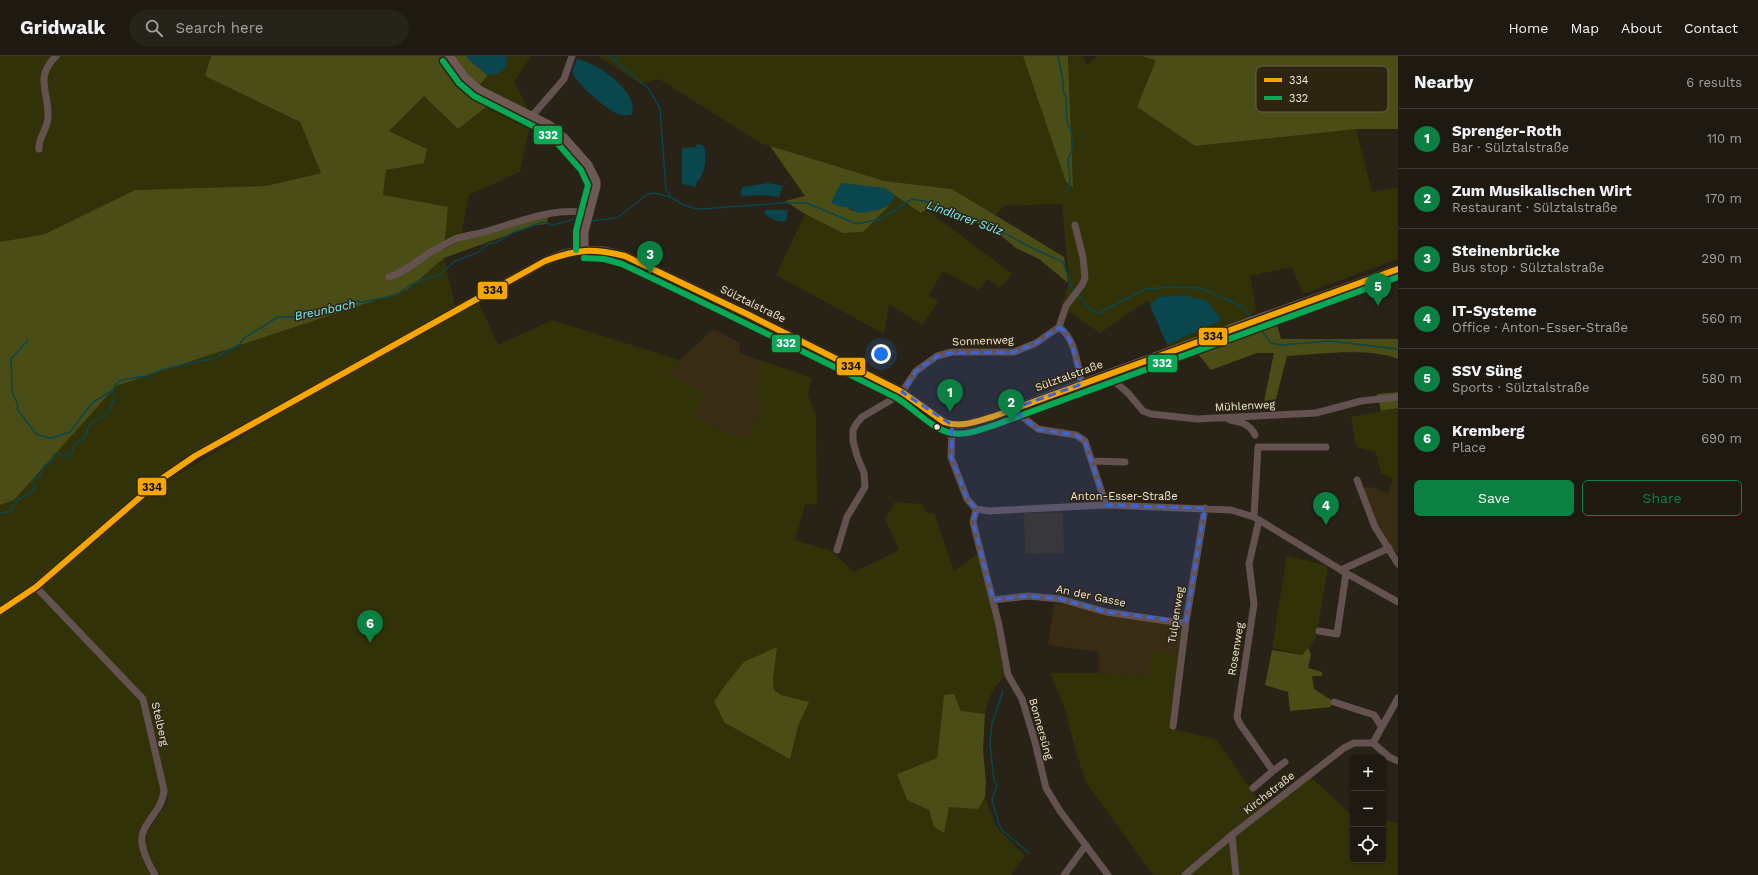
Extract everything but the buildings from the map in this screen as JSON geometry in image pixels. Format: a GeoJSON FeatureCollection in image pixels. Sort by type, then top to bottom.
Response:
{"type":"FeatureCollection","features":[{"type":"Feature","properties":{"kind":"main road"},"geometry":{"type":"LineString","coordinates":[[449,56],[465,78],[479,90],[490,97],[549,125],[564,138],[588,165],[596,181],[596,186],[584,232],[584,250]]}},
{"type":"Feature","properties":{"kind":"main road","name":"Sülztalstraße"},"geometry":{"type":"LineString","coordinates":[[0,611],[36,587],[160,480],[195,456],[545,261],[564,254],[584,250],[605,251],[625,256],[749,315],[902,393],[944,422],[952,425],[967,425],[1398,269]]}},
{"type":"Feature","properties":{"kind":"street"},"geometry":{"type":"LineString","coordinates":[[39,149],[38,142],[46,127],[48,117],[44,74],[51,61],[56,56]]}},
{"type":"Feature","properties":{"kind":"street"},"geometry":{"type":"LineString","coordinates":[[532,116],[564,79],[572,56]]}},
{"type":"Feature","properties":{"kind":"street"},"geometry":{"type":"LineString","coordinates":[[389,277],[400,274],[428,254],[455,240],[489,231],[543,213],[576,210],[588,218]]}},
{"type":"Feature","properties":{"kind":"street"},"geometry":{"type":"LineString","coordinates":[[1075,225],[1083,257],[1085,278],[1079,290],[1066,306],[1059,327],[1064,331],[1072,344],[1082,384]]}},
{"type":"Feature","properties":{"kind":"street","name":"Sonnenweg"},"geometry":{"type":"LineString","coordinates":[[902,393],[916,371],[938,356],[952,352],[1014,352],[1036,343],[1059,327]]}},
{"type":"Feature","properties":{"kind":"street","name":"Mühlenweg"},"geometry":{"type":"LineString","coordinates":[[1107,375],[1128,393],[1143,412],[1197,419],[1316,413],[1362,401],[1398,397]]}},
{"type":"Feature","properties":{"kind":"street"},"geometry":{"type":"LineString","coordinates":[[837,550],[847,518],[865,487],[864,473],[856,456],[853,441],[853,430],[862,417],[902,393]]}},
{"type":"Feature","properties":{"kind":"street"},"geometry":{"type":"LineString","coordinates":[[1014,408],[1020,415],[1038,429],[1076,435],[1085,441],[1106,504]]}},
{"type":"Feature","properties":{"kind":"street"},"geometry":{"type":"LineString","coordinates":[[1225,418],[1246,425],[1255,435]]}},
{"type":"Feature","properties":{"kind":"street"},"geometry":{"type":"LineString","coordinates":[[952,425],[951,457],[967,499],[976,508]]}},
{"type":"Feature","properties":{"kind":"street","name":"Rosenweg"},"geometry":{"type":"LineString","coordinates":[[1273,771],[1240,724],[1237,717],[1237,707],[1254,604],[1249,575],[1249,564],[1257,518],[1258,447],[1326,447]]}},
{"type":"Feature","properties":{"kind":"street"},"geometry":{"type":"LineString","coordinates":[[1093,462],[1125,462]]}},
{"type":"Feature","properties":{"kind":"street"},"geometry":{"type":"LineString","coordinates":[[1357,480],[1375,526],[1398,564]]}},
{"type":"Feature","properties":{"kind":"street","name":"Anton-Esser-Straße"},"geometry":{"type":"LineString","coordinates":[[976,508],[989,511],[1106,504],[1231,510],[1257,518],[1343,571],[1398,602]]}},
{"type":"Feature","properties":{"kind":"street","name":"Bonnersüng"},"geometry":{"type":"LineString","coordinates":[[976,508],[972,522],[979,553],[990,587],[1008,675],[1022,699],[1035,742],[1046,788],[1060,811],[1108,875]]}},
{"type":"Feature","properties":{"kind":"street","name":"Tulpenweg"},"geometry":{"type":"LineString","coordinates":[[1173,726],[1186,622],[1206,508]]}},
{"type":"Feature","properties":{"kind":"street"},"geometry":{"type":"LineString","coordinates":[[1319,631],[1336,634],[1343,571],[1389,548]]}},
{"type":"Feature","properties":{"kind":"street","name":"Stelberg"},"geometry":{"type":"LineString","coordinates":[[36,587],[143,699],[164,790],[164,799],[144,831],[142,843],[155,875]]}},
{"type":"Feature","properties":{"kind":"street","name":"An der Gasse"},"geometry":{"type":"LineString","coordinates":[[993,600],[1028,596],[1060,599],[1106,612],[1181,623],[1186,622]]}},
{"type":"Feature","properties":{"kind":"street"},"geometry":{"type":"LineString","coordinates":[[1398,698],[1381,726],[1373,743],[1389,757],[1398,761]]}},
{"type":"Feature","properties":{"kind":"street"},"geometry":{"type":"LineString","coordinates":[[1334,702],[1374,715],[1381,726]]}},
{"type":"Feature","properties":{"kind":"street","name":"Kirchstraße"},"geometry":{"type":"LineString","coordinates":[[1185,875],[1232,835],[1344,748],[1354,743],[1373,743]]}},
{"type":"Feature","properties":{"kind":"street"},"geometry":{"type":"LineString","coordinates":[[1253,788],[1285,762]]}},
{"type":"Feature","properties":{"kind":"street"},"geometry":{"type":"LineString","coordinates":[[1232,835],[1236,875]]}},
{"type":"Feature","properties":{"kind":"street"},"geometry":{"type":"LineString","coordinates":[[1064,875],[1086,845]]}},
{"type":"Feature","properties":{"kind":"highlighted area"},"geometry":{"type":"Polygon","coordinates":[[[1059,327],[1065,331],[1072,344],[1082,384],[1012,409],[1038,429],[1076,435],[1085,441],[1106,505],[1205,508],[1186,622],[1106,612],[1060,599],[1028,596],[993,600],[973,522],[976,509],[967,499],[951,457],[952,425],[902,392],[916,371],[937,356],[949,353],[1014,352],[1036,343],[1059,327]]]}},
{"type":"Feature","properties":{"kind":"shaded area"},"geometry":{"type":"Polygon","coordinates":[[[0,56],[211,56],[205,76],[300,122],[321,173],[266,186],[135,190],[45,234],[0,242],[0,56]]]}},
{"type":"Feature","properties":{"kind":"shaded area"},"geometry":{"type":"Polygon","coordinates":[[[211,56],[467,56],[469,60],[488,75],[475,91],[491,103],[458,129],[424,96],[389,131],[427,149],[424,163],[386,170],[383,195],[448,207],[444,249],[460,241],[549,215],[546,224],[533,226],[444,258],[407,290],[116,386],[14,500],[0,505],[0,242],[45,234],[135,190],[266,186],[321,173],[300,122],[205,76],[211,56]]]}},
{"type":"Feature","properties":{"kind":"shaded area"},"geometry":{"type":"Polygon","coordinates":[[[507,56],[531,56],[514,82],[532,116],[520,172],[469,195],[460,241],[443,249],[383,195],[386,170],[427,149],[389,131],[424,96],[458,129],[490,102],[475,91],[488,75],[498,74],[507,56]]]}},
{"type":"Feature","properties":{"kind":"shaded area"},"geometry":{"type":"Polygon","coordinates":[[[598,56],[1023,56],[1066,182],[1073,187],[1068,56],[1083,56],[1087,65],[1098,56],[1141,56],[1157,59],[1137,107],[1195,146],[1356,129],[1372,192],[1398,187],[1398,259],[1303,294],[1292,267],[1250,276],[1256,310],[1245,320],[1167,347],[1167,345],[1222,319],[1183,295],[1158,297],[1150,305],[1148,300],[1100,333],[1062,307],[1069,282],[1062,204],[1004,206],[995,215],[952,189],[885,181],[762,144],[659,79],[641,84],[598,56]]]}},
{"type":"Feature","properties":{"kind":"shaded area"},"geometry":{"type":"Polygon","coordinates":[[[1023,56],[1068,56],[1073,187],[1066,182],[1023,56]]]}},
{"type":"Feature","properties":{"kind":"shaded area"},"geometry":{"type":"Polygon","coordinates":[[[1141,56],[1398,56],[1398,129],[1357,129],[1195,146],[1137,107],[1156,60],[1141,56]]]}},
{"type":"Feature","properties":{"kind":"shaded area"},"geometry":{"type":"Polygon","coordinates":[[[770,146],[885,181],[952,189],[1064,257],[1068,283],[1039,259],[1016,248],[993,229],[942,211],[928,209],[921,213],[884,188],[847,207],[852,211],[878,210],[890,205],[863,232],[843,233],[805,214],[785,201],[805,196],[770,146]]]}},
{"type":"Feature","properties":{"kind":"shaded area"},"geometry":{"type":"Polygon","coordinates":[[[895,195],[921,213],[929,211],[1012,274],[1000,288],[988,279],[978,290],[943,271],[929,295],[938,302],[922,325],[889,304],[884,334],[776,275],[805,214],[843,233],[863,232],[890,204],[895,195]]]}},
{"type":"Feature","properties":{"kind":"shaded area"},"geometry":{"type":"Polygon","coordinates":[[[444,258],[456,310],[183,458],[58,574],[165,482],[330,384],[478,301],[498,345],[552,320],[679,360],[670,374],[704,394],[695,417],[732,435],[748,437],[765,404],[757,400],[760,360],[812,378],[808,395],[816,415],[817,504],[805,505],[795,540],[832,551],[854,572],[899,550],[885,518],[895,502],[923,504],[926,513],[934,513],[954,571],[979,553],[1008,675],[995,687],[992,692],[985,714],[961,712],[954,694],[944,695],[937,758],[897,774],[907,800],[929,810],[934,827],[944,833],[949,806],[978,809],[985,797],[996,826],[1025,856],[1011,874],[1013,875],[159,875],[144,845],[148,831],[168,800],[146,700],[143,699],[164,790],[143,831],[142,843],[155,875],[0,875],[0,505],[14,499],[116,386],[407,290],[444,258]]]}},
{"type":"Feature","properties":{"kind":"shaded area"},"geometry":{"type":"Polygon","coordinates":[[[1277,325],[1281,339],[1398,339],[1398,359],[1387,355],[1359,352],[1287,356],[1276,399],[1264,401],[1274,353],[1257,353],[1211,370],[1194,349],[1277,325]]]}},
{"type":"Feature","properties":{"kind":"shaded area"},"geometry":{"type":"Polygon","coordinates":[[[714,329],[740,343],[739,353],[760,360],[757,399],[765,404],[748,437],[732,435],[695,417],[670,374],[679,360],[714,329]]]}},
{"type":"Feature","properties":{"kind":"shaded area"},"geometry":{"type":"Polygon","coordinates":[[[1398,392],[1398,408],[1381,411],[1377,394],[1398,392]]]}},
{"type":"Feature","properties":{"kind":"shaded area"},"geometry":{"type":"Polygon","coordinates":[[[1398,408],[1398,480],[1381,474],[1376,452],[1356,447],[1351,417],[1398,408]]]}},
{"type":"Feature","properties":{"kind":"shaded area"},"geometry":{"type":"Polygon","coordinates":[[[1393,478],[1398,480],[1398,554],[1385,542],[1361,488],[1371,487],[1388,493],[1393,478]]]}},
{"type":"Feature","properties":{"kind":"shaded area"},"geometry":{"type":"Polygon","coordinates":[[[1024,513],[1063,513],[1064,553],[1025,554],[1024,513]]]}},
{"type":"Feature","properties":{"kind":"shaded area"},"geometry":{"type":"Polygon","coordinates":[[[1287,556],[1321,564],[1328,568],[1316,638],[1303,655],[1272,648],[1287,556]]]}},
{"type":"Feature","properties":{"kind":"shaded area"},"geometry":{"type":"Polygon","coordinates":[[[1054,603],[1183,626],[1179,656],[1149,676],[1099,673],[1099,652],[1048,645],[1054,603]]]}},
{"type":"Feature","properties":{"kind":"shaded area"},"geometry":{"type":"Polygon","coordinates":[[[777,647],[773,679],[774,690],[781,695],[809,702],[798,726],[790,759],[725,723],[714,702],[744,662],[777,647]]]}},
{"type":"Feature","properties":{"kind":"shaded area"},"geometry":{"type":"Polygon","coordinates":[[[1308,648],[1311,654],[1308,668],[1322,672],[1322,676],[1312,676],[1314,689],[1331,700],[1331,707],[1290,711],[1288,692],[1265,685],[1272,650],[1302,655],[1308,648]]]}},
{"type":"Feature","properties":{"kind":"shaded area"},"geometry":{"type":"Polygon","coordinates":[[[1151,650],[1179,656],[1169,728],[1216,739],[1264,808],[1311,777],[1350,813],[1350,863],[1386,863],[1386,821],[1398,823],[1398,875],[1153,875],[1086,782],[1075,749],[1065,709],[1050,673],[1099,673],[1149,676],[1151,650]]]}},
{"type":"Feature","properties":{"kind":"shaded area"},"geometry":{"type":"Polygon","coordinates":[[[954,694],[961,711],[985,714],[983,750],[986,782],[985,797],[978,809],[949,807],[944,833],[934,827],[929,810],[907,800],[897,774],[937,758],[944,695],[954,694]]]}},
{"type":"Feature","properties":{"kind":"water"},"geometry":{"type":"Polygon","coordinates":[[[467,56],[507,56],[506,67],[498,74],[488,75],[469,60],[467,56]]]}},
{"type":"Feature","properties":{"kind":"water"},"geometry":{"type":"Polygon","coordinates":[[[577,59],[585,61],[605,72],[624,88],[630,97],[633,106],[631,115],[615,113],[586,90],[572,72],[577,59]]]}},
{"type":"Feature","properties":{"kind":"water"},"geometry":{"type":"Polygon","coordinates":[[[697,144],[703,145],[706,158],[703,173],[697,181],[696,187],[682,184],[682,148],[695,147],[697,144]]]}},
{"type":"Feature","properties":{"kind":"water"},"geometry":{"type":"Polygon","coordinates":[[[768,183],[783,186],[779,197],[762,195],[742,196],[740,192],[743,187],[768,183]]]}},
{"type":"Feature","properties":{"kind":"water"},"geometry":{"type":"Polygon","coordinates":[[[842,183],[884,188],[895,195],[890,204],[885,207],[875,211],[858,213],[847,207],[842,207],[831,203],[842,183]]]}},
{"type":"Feature","properties":{"kind":"water"},"geometry":{"type":"Polygon","coordinates":[[[766,210],[788,210],[786,221],[777,221],[771,218],[764,213],[766,210]]]}},
{"type":"Feature","properties":{"kind":"water"},"geometry":{"type":"Polygon","coordinates":[[[1183,295],[1207,301],[1222,320],[1167,345],[1150,305],[1158,297],[1183,295]]]}},
{"type":"Feature","properties":{"kind":"waterway","name":"Lindlarer Sülz"},"geometry":{"type":"LineString","coordinates":[[609,56],[648,88],[660,108],[666,190],[671,197],[682,204],[693,208],[702,209],[782,203],[807,203],[857,224],[880,219],[912,199],[928,202],[988,224],[1028,246],[1063,262],[1072,288],[1075,291]]}},
{"type":"Feature","properties":{"kind":"waterway","name":"Lindlarer Sülz"},"geometry":{"type":"LineString","coordinates":[[615,60],[619,56]]}},
{"type":"Feature","properties":{"kind":"waterway"},"geometry":{"type":"LineString","coordinates":[[1058,56],[1063,80],[1063,91],[1066,97],[1067,122],[1071,131],[1073,148],[1068,159],[1070,180],[1067,194]]}},
{"type":"Feature","properties":{"kind":"waterway","name":"Breunbach"},"geometry":{"type":"LineString","coordinates":[[590,221],[617,218],[648,194],[655,193],[670,197]]}},
{"type":"Feature","properties":{"kind":"waterway","name":"Breunbach"},"geometry":{"type":"LineString","coordinates":[[0,513],[11,511],[16,501],[32,492],[35,488],[35,485],[32,483],[34,479],[40,476],[44,466],[52,461],[54,455],[59,453],[64,457],[72,453],[74,445],[85,438],[89,425],[101,418],[109,410],[113,400],[114,386],[121,380],[146,376],[164,369],[215,358],[240,344],[244,338],[278,317],[297,317],[323,313],[351,301],[363,302],[397,295],[409,286],[423,279],[439,275],[455,261],[477,253],[488,244],[497,242],[512,233],[543,222],[553,225],[574,219],[584,221]]}},
{"type":"Feature","properties":{"kind":"waterway","name":"Lindlarer Sülz"},"geometry":{"type":"LineString","coordinates":[[1077,294],[1092,311],[1099,313],[1145,289],[1170,287],[1200,288],[1241,306],[1251,317]]}},
{"type":"Feature","properties":{"kind":"waterway","name":"Lindlarer Sülz"},"geometry":{"type":"LineString","coordinates":[[1256,323],[1271,343],[1282,345],[1329,341],[1398,349]]}},
{"type":"Feature","properties":{"kind":"waterway"},"geometry":{"type":"LineString","coordinates":[[28,340],[11,359],[12,392],[18,405],[17,409],[37,435],[51,438],[70,432],[92,403],[113,390]]}},
{"type":"Feature","properties":{"kind":"waterway"},"geometry":{"type":"LineString","coordinates":[[1003,691],[992,723],[990,743],[994,781],[997,785],[992,800],[1002,830],[1029,853]]}},
{"type":"Feature","properties":{"kind":"transit line","name":"332"},"geometry":{"type":"LineString","coordinates":[[443,61],[459,83],[474,96],[545,132],[581,170],[588,185],[576,231],[576,250]]}},
{"type":"Feature","properties":{"kind":"transit line","name":"334"},"geometry":{"type":"LineString","coordinates":[[0,611],[36,587],[160,480],[195,456],[545,261],[566,254],[594,251],[625,256],[749,315],[902,392],[944,422],[950,424],[968,424],[992,417],[1398,269]]}},
{"type":"Feature","properties":{"kind":"transit line","name":"332"},"geometry":{"type":"LineString","coordinates":[[584,258],[604,259],[622,264],[656,280],[895,397],[936,427],[944,431],[957,434],[973,432],[995,425],[1398,277]]}},
{"type":"Feature","properties":{"kind":"place","name":"Steinenbrücke"},"geometry":{"type":"Point","coordinates":[650,274]}},
{"type":"Feature","properties":{"kind":"place","name":"SSV Süng"},"geometry":{"type":"Point","coordinates":[1378,306]}},
{"type":"Feature","properties":{"kind":"place","name":"Sprenger-Roth"},"geometry":{"type":"Point","coordinates":[950,412]}},
{"type":"Feature","properties":{"kind":"place","name":"Zum Musikalischen Wirt"},"geometry":{"type":"Point","coordinates":[1011,422]}},
{"type":"Feature","properties":{"kind":"place","name":"IT-Systeme"},"geometry":{"type":"Point","coordinates":[1326,525]}},
{"type":"Feature","properties":{"kind":"place","name":"Kremberg"},"geometry":{"type":"Point","coordinates":[370,643]}}]}
